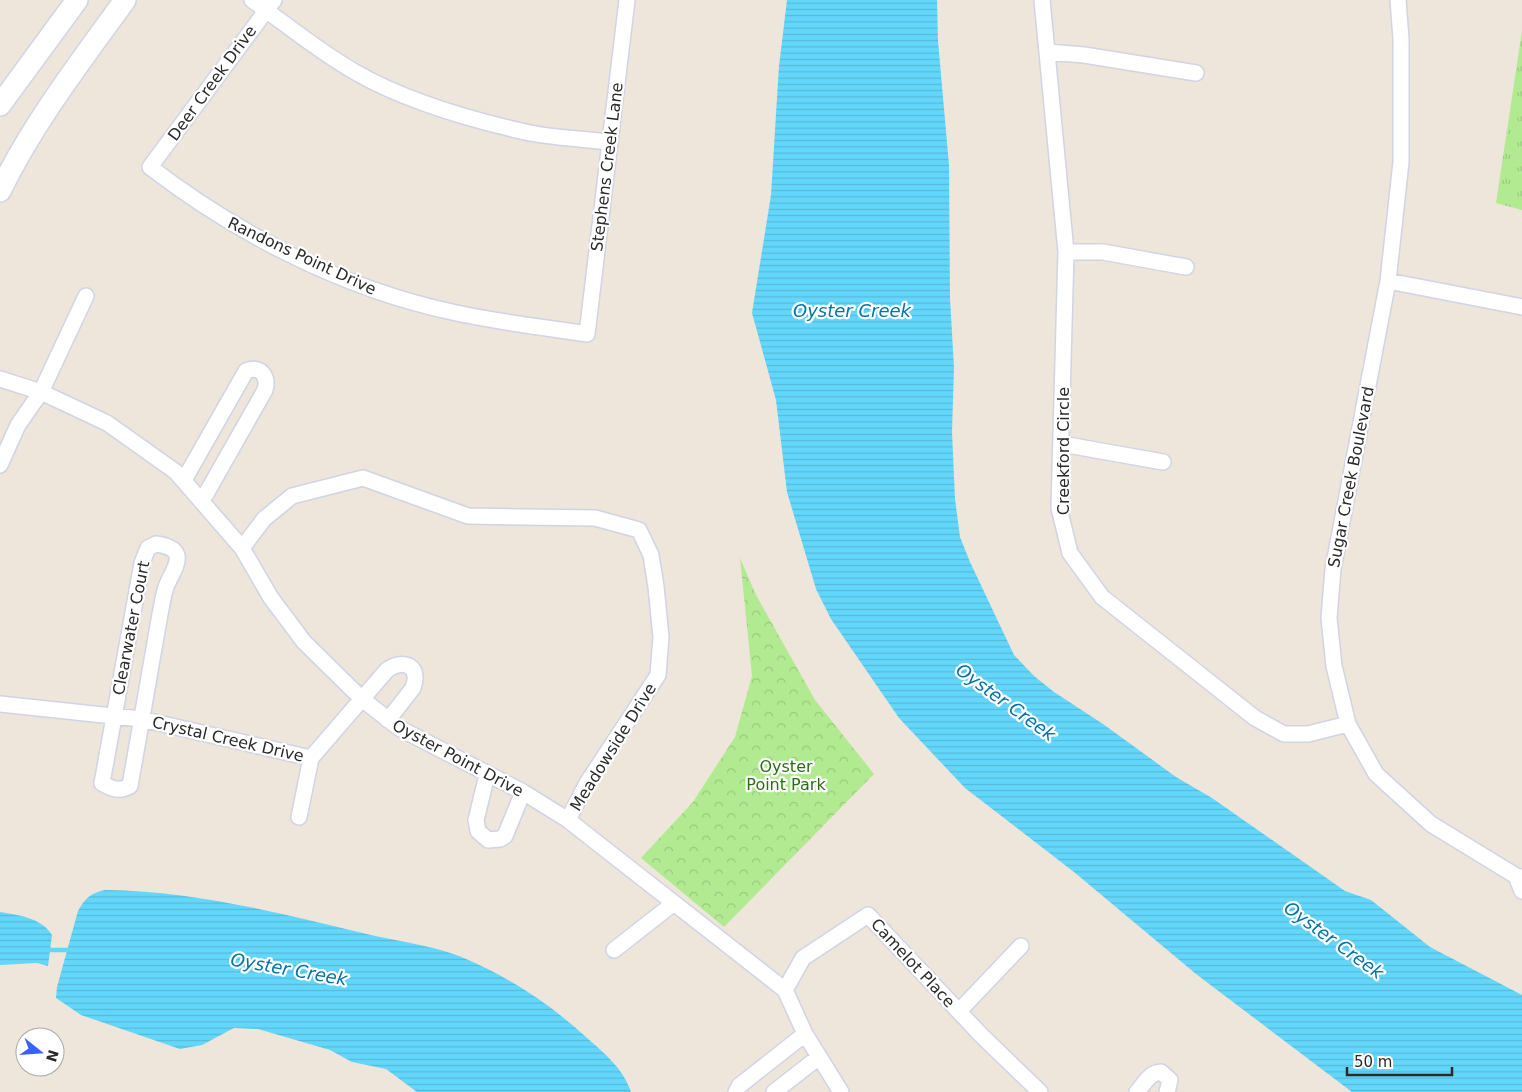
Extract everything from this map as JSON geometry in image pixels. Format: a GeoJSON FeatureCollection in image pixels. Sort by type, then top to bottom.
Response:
{"type":"FeatureCollection","features":[{"type":"Feature","properties":{"kind":"main road"},"geometry":{"type":"LineString","coordinates":[[0,104],[76,0]]}},
{"type":"Feature","properties":{"kind":"main road"},"geometry":{"type":"LineString","coordinates":[[0,191],[25,144],[126,0]]}},
{"type":"Feature","properties":{"kind":"street"},"geometry":{"type":"LineString","coordinates":[[252,0],[270,5],[306,41],[356,72],[405,95],[472,119],[532,133],[610,142]]}},
{"type":"Feature","properties":{"kind":"street","name":"Stephens Creek Lane"},"geometry":{"type":"LineString","coordinates":[[587,334],[627,0]]}},
{"type":"Feature","properties":{"kind":"street","name":"Creekford Circle"},"geometry":{"type":"LineString","coordinates":[[1042,0],[1066,252],[1059,508],[1070,552],[1102,597],[1255,718],[1284,734],[1308,734],[1348,724]]}},
{"type":"Feature","properties":{"kind":"street","name":"Sugar Creek Boulevard"},"geometry":{"type":"LineString","coordinates":[[1398,0],[1401,39],[1401,162],[1388,281],[1333,569],[1329,618],[1334,666],[1348,724],[1376,774],[1431,824],[1520,874],[1522,891]]}},
{"type":"Feature","properties":{"kind":"street","name":"Deer Creek Drive"},"geometry":{"type":"LineString","coordinates":[[150,167],[270,5]]}},
{"type":"Feature","properties":{"kind":"street"},"geometry":{"type":"LineString","coordinates":[[1048,52],[1196,73]]}},
{"type":"Feature","properties":{"kind":"street","name":"Randons Point Drive"},"geometry":{"type":"LineString","coordinates":[[150,167],[222,218],[279,248],[377,292],[452,312],[587,334]]}},
{"type":"Feature","properties":{"kind":"street"},"geometry":{"type":"LineString","coordinates":[[1066,252],[1104,252],[1186,267]]}},
{"type":"Feature","properties":{"kind":"street"},"geometry":{"type":"LineString","coordinates":[[1388,281],[1522,307]]}},
{"type":"Feature","properties":{"kind":"street"},"geometry":{"type":"LineString","coordinates":[[0,464],[18,425],[41,392],[86,296]]}},
{"type":"Feature","properties":{"kind":"street"},"geometry":{"type":"LineString","coordinates":[[184,480],[246,371],[251,368],[262,372],[266,377],[265,390],[202,501]]}},
{"type":"Feature","properties":{"kind":"street","name":"Oyster Point Drive"},"geometry":{"type":"LineString","coordinates":[[0,379],[41,392],[108,423],[176,472],[242,548],[271,598],[304,642],[362,699],[399,728],[523,792],[568,820],[785,990],[804,1034],[841,1092]]}},
{"type":"Feature","properties":{"kind":"street"},"geometry":{"type":"LineString","coordinates":[[1062,444],[1163,462]]}},
{"type":"Feature","properties":{"kind":"street","name":"Meadowside Drive"},"geometry":{"type":"LineString","coordinates":[[242,548],[264,519],[292,496],[362,478],[468,516],[595,518],[639,530],[651,555],[661,637],[658,674],[587,783],[568,820]]}},
{"type":"Feature","properties":{"kind":"street","name":"Clearwater Court"},"geometry":{"type":"LineString","coordinates":[[156,544],[165,545],[174,550],[178,557],[178,566],[166,588],[160,614],[130,786],[123,790],[111,789],[102,783],[113,715],[142,563],[148,548],[156,544]]}},
{"type":"Feature","properties":{"kind":"street"},"geometry":{"type":"LineString","coordinates":[[133,609],[160,614]]}},
{"type":"Feature","properties":{"kind":"street","name":"Crystal Creek Drive"},"geometry":{"type":"LineString","coordinates":[[0,704],[141,719],[312,758],[387,670],[395,665],[406,665],[414,670],[417,676],[413,688],[388,720]]}},
{"type":"Feature","properties":{"kind":"street"},"geometry":{"type":"LineString","coordinates":[[299,817],[312,758]]}},
{"type":"Feature","properties":{"kind":"street"},"geometry":{"type":"LineString","coordinates":[[487,775],[476,820],[478,831],[488,840],[500,840],[505,836],[523,792]]}},
{"type":"Feature","properties":{"kind":"street"},"geometry":{"type":"LineString","coordinates":[[614,950],[674,903]]}},
{"type":"Feature","properties":{"kind":"street","name":"Camelot Place"},"geometry":{"type":"LineString","coordinates":[[785,990],[803,958],[868,915],[959,1011],[1040,1092]]}},
{"type":"Feature","properties":{"kind":"street"},"geometry":{"type":"LineString","coordinates":[[959,1011],[1021,946]]}},
{"type":"Feature","properties":{"kind":"street"},"geometry":{"type":"LineString","coordinates":[[736,1092],[739,1086],[804,1034]]}},
{"type":"Feature","properties":{"kind":"street"},"geometry":{"type":"LineString","coordinates":[[774,1092],[819,1057]]}},
{"type":"Feature","properties":{"kind":"street"},"geometry":{"type":"LineString","coordinates":[[1137,1092],[1150,1076],[1156,1072],[1161,1072],[1170,1080],[1168,1092]]}},
{"type":"Feature","properties":{"kind":"green space"},"geometry":{"type":"Polygon","coordinates":[[[1522,31],[1522,210],[1496,203],[1522,31]]]}},
{"type":"Feature","properties":{"kind":"green space","name":"Oyster Point Park"},"geometry":{"type":"Polygon","coordinates":[[[740,558],[756,595],[815,700],[874,774],[724,927],[641,858],[693,802],[735,737],[752,676],[740,558]]]}},
{"type":"Feature","properties":{"kind":"water","name":"Oyster Creek"},"geometry":{"type":"Polygon","coordinates":[[[787,0],[937,0],[938,41],[949,165],[950,298],[954,368],[952,432],[955,499],[960,537],[1014,655],[1034,676],[1054,692],[1103,724],[1176,777],[1212,798],[1345,891],[1371,900],[1430,947],[1522,995],[1522,1092],[1352,1092],[1196,974],[1074,872],[965,788],[899,718],[831,619],[816,589],[787,492],[776,400],[752,313],[771,195],[779,66],[787,0]]]}},
{"type":"Feature","properties":{"kind":"water","name":"Oyster Creek"},"geometry":{"type":"Polygon","coordinates":[[[105,890],[173,894],[206,899],[305,919],[448,952],[489,969],[533,995],[560,1015],[613,1062],[628,1083],[631,1092],[417,1092],[386,1069],[352,1062],[330,1050],[258,1029],[234,1028],[202,1045],[180,1049],[81,1015],[56,998],[57,987],[78,911],[89,897],[105,890]]]}},
{"type":"Feature","properties":{"kind":"water"},"geometry":{"type":"Polygon","coordinates":[[[0,912],[29,918],[48,929],[52,935],[48,966],[37,963],[0,965],[0,912]]]}},
{"type":"Feature","properties":{"kind":"waterway","name":"Oyster Creek"},"geometry":{"type":"LineString","coordinates":[[46,950],[73,950]]}}]}
